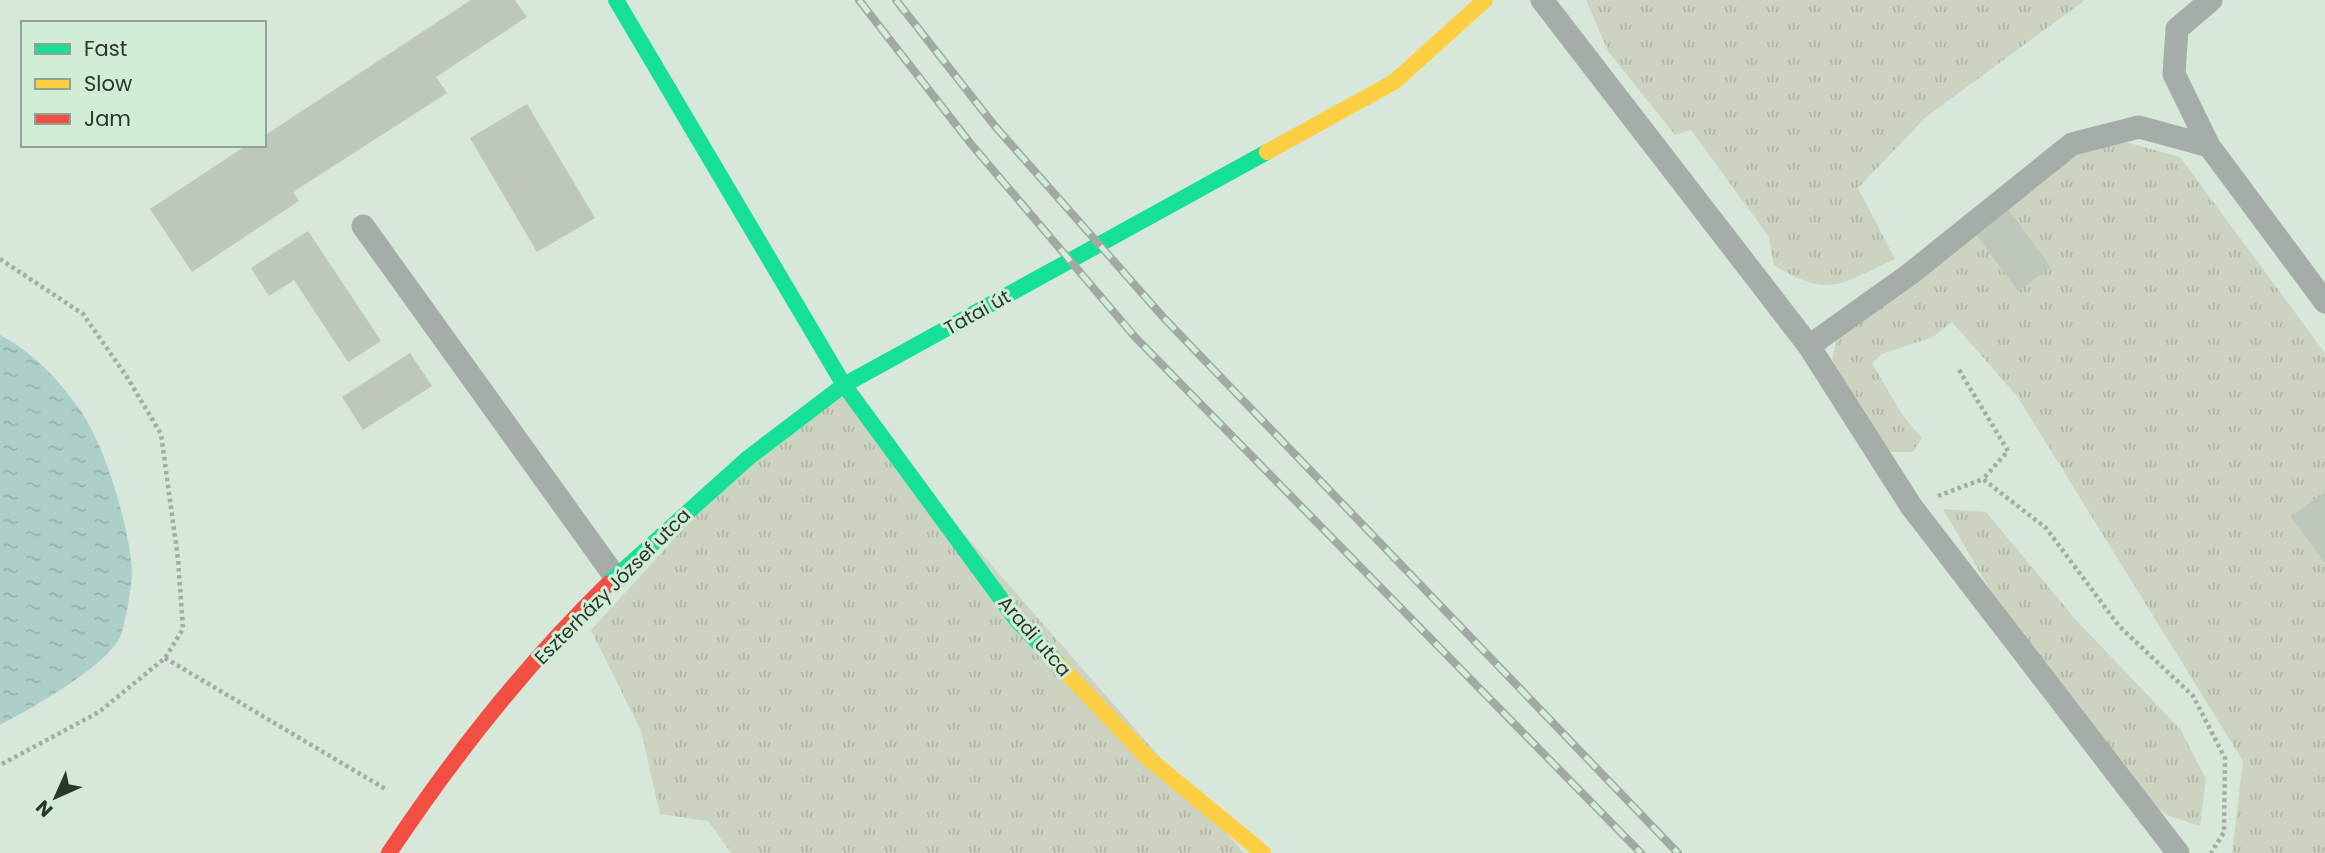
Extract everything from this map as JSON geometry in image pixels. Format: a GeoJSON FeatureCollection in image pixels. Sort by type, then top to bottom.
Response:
{"type":"FeatureCollection","features":[{"type":"Feature","properties":{"kind":"street"},"geometry":{"type":"LineString","coordinates":[[616,0],[845,386]]}},
{"type":"Feature","properties":{"kind":"street","name":"Tatai út"},"geometry":{"type":"LineString","coordinates":[[845,386],[1394,82],[1485,0]]}},
{"type":"Feature","properties":{"kind":"street","name":"Eszterházy József utca"},"geometry":{"type":"LineString","coordinates":[[389,853],[418,808],[532,663],[648,545],[748,458],[845,386]]}},
{"type":"Feature","properties":{"kind":"street","name":"Aradi utca"},"geometry":{"type":"LineString","coordinates":[[845,386],[1016,618],[1148,758],[1263,853]]}},
{"type":"Feature","properties":{"kind":"lane"},"geometry":{"type":"LineString","coordinates":[[1542,0],[1809,346],[1911,506],[2178,853]]}},
{"type":"Feature","properties":{"kind":"lane"},"geometry":{"type":"LineString","coordinates":[[2211,0],[2177,29],[2174,74],[2208,146],[2325,302]]}},
{"type":"Feature","properties":{"kind":"lane"},"geometry":{"type":"LineString","coordinates":[[1809,346],[1910,274],[2072,144],[2140,127],[2208,146]]}},
{"type":"Feature","properties":{"kind":"lane"},"geometry":{"type":"LineString","coordinates":[[363,226],[616,578]]}},
{"type":"Feature","properties":{"kind":"path"},"geometry":{"type":"LineString","coordinates":[[0,259],[83,314],[127,377],[161,434],[178,559],[183,629],[165,658],[99,712],[0,765]]}},
{"type":"Feature","properties":{"kind":"path"},"geometry":{"type":"LineString","coordinates":[[1911,506],[1983,479],[2008,451],[1959,370]]}},
{"type":"Feature","properties":{"kind":"path"},"geometry":{"type":"LineString","coordinates":[[1983,479],[2046,528],[2119,626],[2193,696],[2225,758],[2224,832],[2211,853]]}},
{"type":"Feature","properties":{"kind":"path"},"geometry":{"type":"LineString","coordinates":[[165,658],[418,808]]}},
{"type":"Feature","properties":{"kind":"green space"},"geometry":{"type":"Polygon","coordinates":[[[1586,0],[2085,0],[1926,117],[1858,188],[1895,259],[1847,281],[1822,285],[1793,276],[1774,265],[1769,237],[1691,130],[1675,135],[1608,51],[1586,0]]]}},
{"type":"Feature","properties":{"kind":"green space"},"geometry":{"type":"Polygon","coordinates":[[[2122,141],[2180,157],[2325,353],[2325,853],[2232,853],[2243,761],[2017,396],[1952,322],[1933,337],[1882,354],[1872,363],[1903,416],[1922,438],[1913,452],[1890,452],[1847,401],[1832,359],[1839,332],[2069,155],[2122,141]]]}},
{"type":"Feature","properties":{"kind":"green space"},"geometry":{"type":"Polygon","coordinates":[[[844,385],[903,464],[1244,853],[731,853],[708,821],[660,814],[641,731],[591,630],[748,458],[844,385]]]}},
{"type":"Feature","properties":{"kind":"green space"},"geometry":{"type":"Polygon","coordinates":[[[1943,509],[1986,512],[2076,620],[2180,729],[2206,779],[2200,826],[2169,816],[2139,796],[2007,619],[1943,509]]]}},
{"type":"Feature","properties":{"kind":"water"},"geometry":{"type":"Polygon","coordinates":[[[0,335],[22,349],[53,376],[88,423],[114,485],[126,529],[132,569],[124,623],[120,637],[112,649],[84,674],[0,725],[0,335]]]}},
{"type":"Feature","properties":{"kind":"building"},"geometry":{"type":"Polygon","coordinates":[[[471,0],[515,0],[527,17],[436,77],[447,93],[293,192],[299,201],[192,272],[150,209],[244,147],[266,147],[266,135],[471,0]]]}},
{"type":"Feature","properties":{"kind":"building"},"geometry":{"type":"Polygon","coordinates":[[[527,104],[595,218],[537,252],[470,138],[527,104]]]}},
{"type":"Feature","properties":{"kind":"building"},"geometry":{"type":"Polygon","coordinates":[[[2006,206],[2051,267],[2018,291],[1973,230],[2006,206]]]}},
{"type":"Feature","properties":{"kind":"building"},"geometry":{"type":"Polygon","coordinates":[[[308,231],[381,341],[348,362],[294,280],[269,296],[251,268],[308,231]]]}},
{"type":"Feature","properties":{"kind":"building"},"geometry":{"type":"Polygon","coordinates":[[[410,353],[432,386],[363,430],[342,397],[410,353]]]}},
{"type":"Feature","properties":{"kind":"building"},"geometry":{"type":"Polygon","coordinates":[[[2325,492],[2325,563],[2291,517],[2325,492]]]}},
{"type":"Feature","properties":{"kind":"railway"},"geometry":{"type":"LineString","coordinates":[[859,0],[971,144],[1135,337],[1641,853]]}},
{"type":"Feature","properties":{"kind":"railway"},"geometry":{"type":"LineString","coordinates":[[896,0],[994,125],[1163,317],[1678,853]]}},
{"type":"Feature","properties":{"kind":"traffic: fast"},"geometry":{"type":"LineString","coordinates":[[616,0],[844,385],[1015,618],[1059,665]]}},
{"type":"Feature","properties":{"kind":"traffic: fast"},"geometry":{"type":"LineString","coordinates":[[608,584],[748,458],[844,385],[1267,152]]}},
{"type":"Feature","properties":{"kind":"traffic: slow"},"geometry":{"type":"LineString","coordinates":[[1267,152],[1394,82],[1485,0]]}},
{"type":"Feature","properties":{"kind":"traffic: slow"},"geometry":{"type":"LineString","coordinates":[[1059,665],[1148,758],[1263,853]]}},
{"type":"Feature","properties":{"kind":"traffic: jam"},"geometry":{"type":"LineString","coordinates":[[389,853],[492,712],[548,646],[608,584]]}}]}
